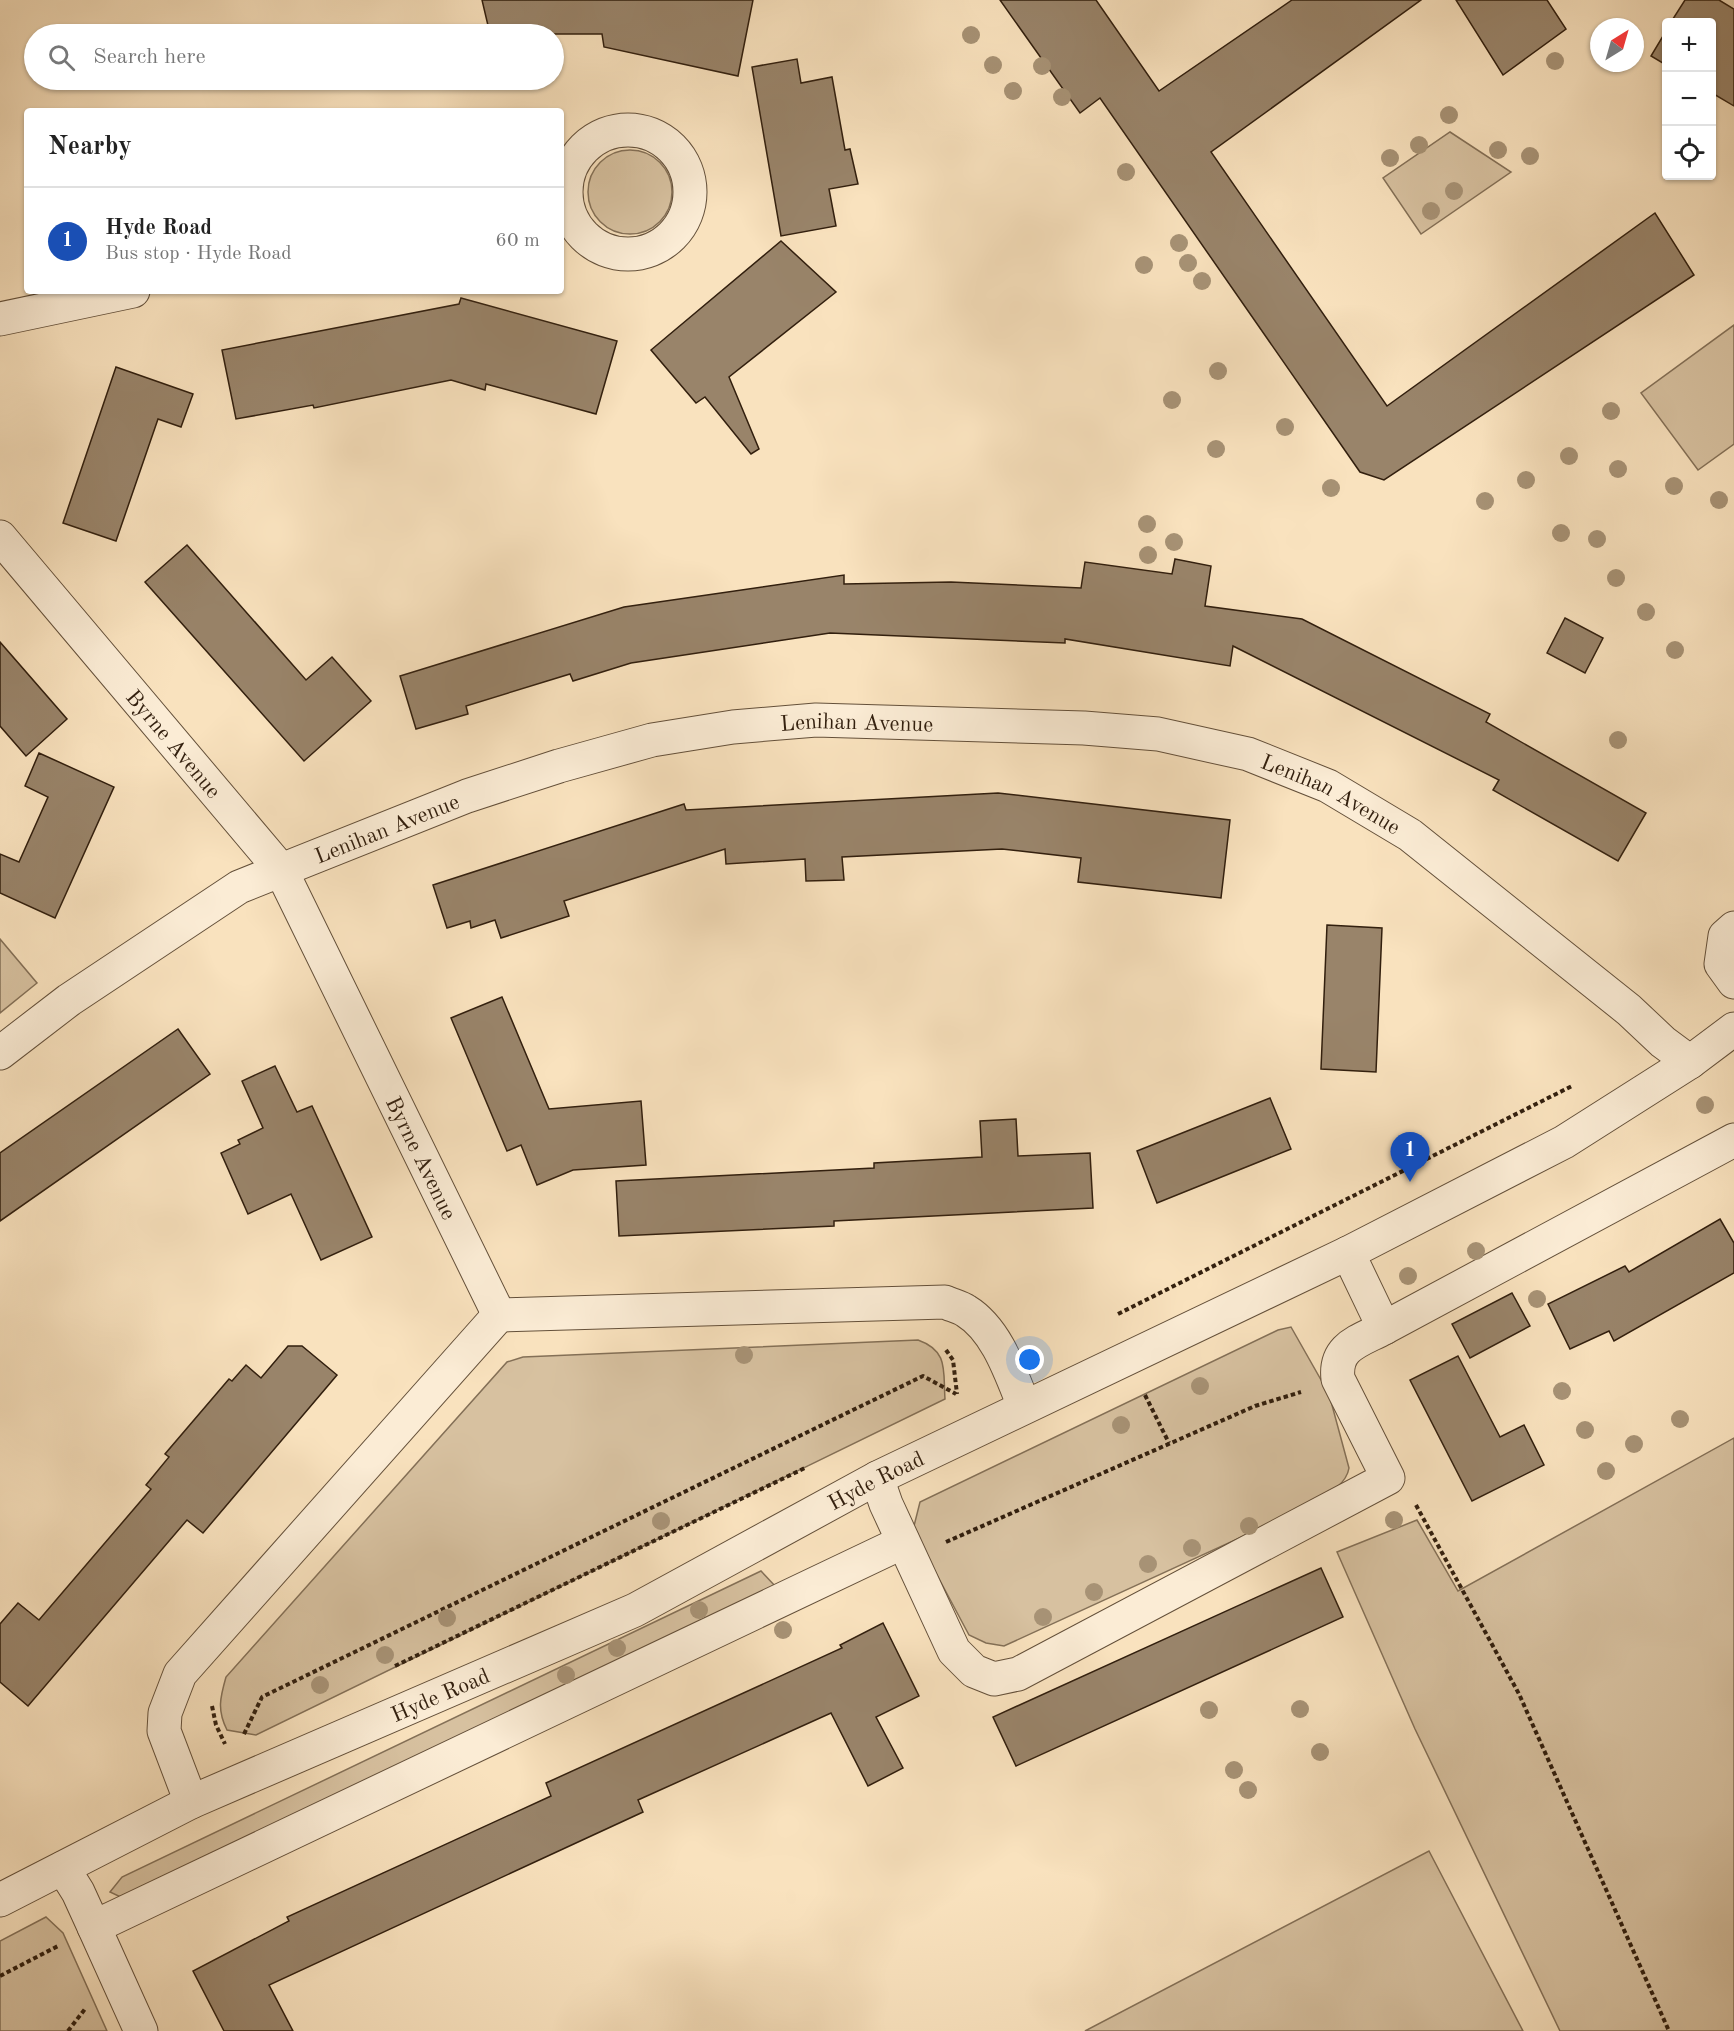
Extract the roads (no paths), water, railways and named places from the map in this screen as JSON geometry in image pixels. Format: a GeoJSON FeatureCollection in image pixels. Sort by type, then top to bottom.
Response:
{"type":"FeatureCollection","features":[{"type":"Feature","properties":{"kind":"street"},"geometry":{"type":"LineString","coordinates":[[0,319],[119,294]]}},
{"type":"Feature","properties":{"kind":"street","name":"Byrne Avenue"},"geometry":{"type":"LineString","coordinates":[[0,537],[281,870],[500,1315]]}},
{"type":"Feature","properties":{"kind":"street","name":"Lenihan Avenue"},"geometry":{"type":"LineString","coordinates":[[0,1053],[69,1000],[239,887],[467,796],[548,769],[652,740],[710,731],[816,720],[1084,728],[1158,734],[1248,754],[1328,786],[1410,835],[1629,1010],[1690,1062]]}},
{"type":"Feature","properties":{"kind":"street"},"geometry":{"type":"LineString","coordinates":[[1734,928],[1725,936],[1721,964],[1734,982]]}},
{"type":"Feature","properties":{"kind":"street","name":"Hyde Road"},"geometry":{"type":"LineString","coordinates":[[0,1900],[191,1802],[635,1610],[877,1478],[1348,1253],[1564,1142],[1690,1062],[1734,1029]]}},
{"type":"Feature","properties":{"kind":"street"},"geometry":{"type":"LineString","coordinates":[[877,1478],[907,1550],[954,1651],[974,1671],[994,1679],[1018,1674],[1388,1478],[1338,1379],[1336,1364],[1347,1348],[1734,1140]]}},
{"type":"Feature","properties":{"kind":"street"},"geometry":{"type":"LineString","coordinates":[[1348,1253],[1384,1328]]}},
{"type":"Feature","properties":{"kind":"street"},"geometry":{"type":"LineString","coordinates":[[191,1802],[164,1731],[165,1713],[180,1674],[500,1315],[945,1302],[966,1311],[987,1329],[1009,1370],[1024,1406]]}},
{"type":"Feature","properties":{"kind":"street"},"geometry":{"type":"LineString","coordinates":[[91,1920],[907,1550]]}},
{"type":"Feature","properties":{"kind":"street"},"geometry":{"type":"LineString","coordinates":[[63,1868],[91,1920],[141,2031]]}},
{"type":"Feature","properties":{"kind":"place","name":"Hyde Road"},"geometry":{"type":"Point","coordinates":[1410,1182]}}]}
